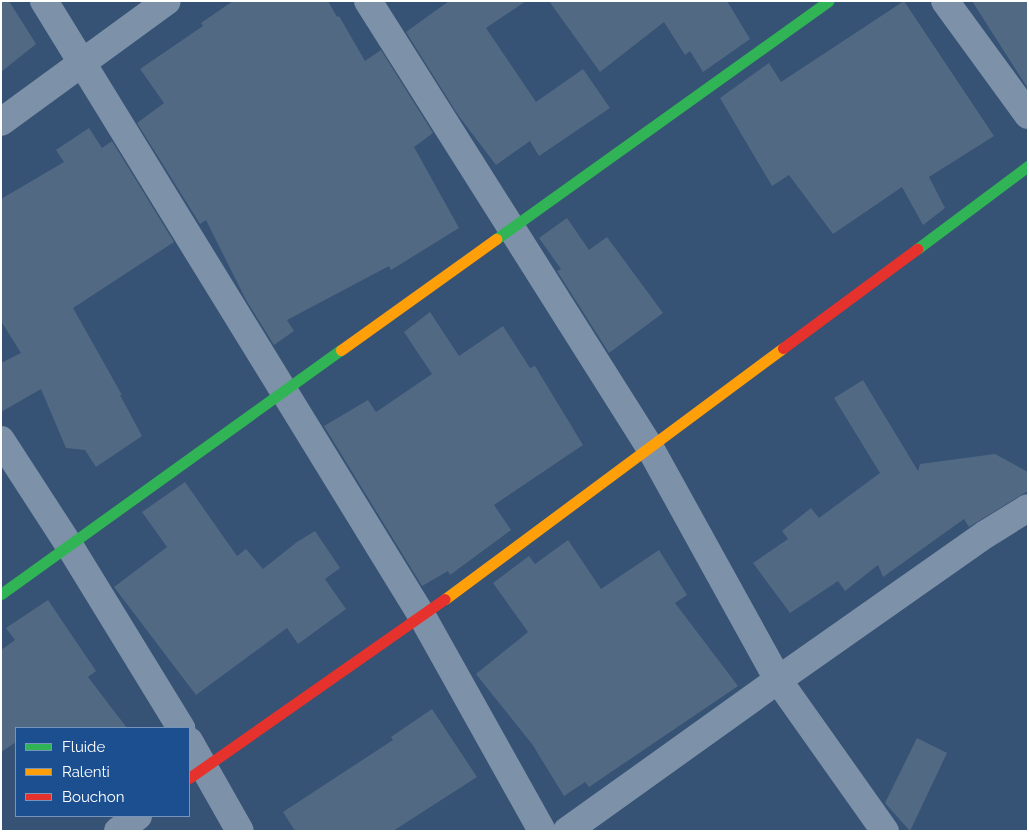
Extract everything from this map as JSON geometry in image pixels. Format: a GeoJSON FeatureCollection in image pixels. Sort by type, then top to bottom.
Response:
{"type":"FeatureCollection","features":[{"type":"Feature","properties":{"kind":"street"},"geometry":{"type":"LineString","coordinates":[[44,1],[422,616],[542,831]]}},
{"type":"Feature","properties":{"kind":"street"},"geometry":{"type":"LineString","coordinates":[[1,122],[166,1]]}},
{"type":"Feature","properties":{"kind":"street"},"geometry":{"type":"LineString","coordinates":[[368,1],[649,446],[778,680],[885,831]]}},
{"type":"Feature","properties":{"kind":"street"},"geometry":{"type":"LineString","coordinates":[[1,594],[829,1]]}},
{"type":"Feature","properties":{"kind":"street"},"geometry":{"type":"LineString","coordinates":[[945,1],[1028,115]]}},
{"type":"Feature","properties":{"kind":"street"},"geometry":{"type":"LineString","coordinates":[[196,772],[422,616],[1028,166]]}},
{"type":"Feature","properties":{"kind":"street"},"geometry":{"type":"LineString","coordinates":[[1,440],[69,545],[180,727]]}},
{"type":"Feature","properties":{"kind":"street"},"geometry":{"type":"LineString","coordinates":[[567,831],[986,534],[1028,508]]}},
{"type":"Feature","properties":{"kind":"street"},"geometry":{"type":"LineString","coordinates":[[190,746],[196,772],[240,831]]}},
{"type":"Feature","properties":{"kind":"street"},"geometry":{"type":"LineString","coordinates":[[118,831],[137,817]]}},
{"type":"Feature","properties":{"kind":"building"},"geometry":{"type":"Polygon","coordinates":[[[1,1],[9,1],[36,44],[1,72],[1,1]]]}},
{"type":"Feature","properties":{"kind":"building"},"geometry":{"type":"Polygon","coordinates":[[[233,1],[328,1],[365,61],[381,50],[433,133],[414,147],[459,228],[391,270],[389,266],[287,320],[294,331],[274,345],[246,300],[206,220],[200,224],[137,123],[164,103],[140,69],[203,26],[201,23],[233,1]]]}},
{"type":"Feature","properties":{"kind":"building"},"geometry":{"type":"Polygon","coordinates":[[[449,1],[526,1],[486,28],[536,102],[583,69],[610,108],[539,156],[530,141],[496,165],[458,115],[406,32],[449,1]]]}},
{"type":"Feature","properties":{"kind":"building"},"geometry":{"type":"Polygon","coordinates":[[[549,1],[727,1],[750,39],[703,72],[690,51],[685,55],[664,22],[600,72],[549,1]]]}},
{"type":"Feature","properties":{"kind":"building"},"geometry":{"type":"Polygon","coordinates":[[[904,1],[994,136],[929,177],[945,208],[923,225],[902,187],[833,234],[789,175],[772,186],[720,98],[769,63],[781,82],[904,1]]]}},
{"type":"Feature","properties":{"kind":"building"},"geometry":{"type":"Polygon","coordinates":[[[972,1],[1028,1],[1028,88],[1025,84],[972,1]]]}},
{"type":"Feature","properties":{"kind":"building"},"geometry":{"type":"Polygon","coordinates":[[[89,128],[102,148],[112,141],[174,242],[73,308],[122,395],[120,395],[142,436],[96,467],[85,450],[66,448],[41,389],[1,412],[1,363],[21,353],[1,321],[1,199],[64,162],[56,150],[89,128]]]}},
{"type":"Feature","properties":{"kind":"building"},"geometry":{"type":"Polygon","coordinates":[[[567,218],[589,250],[607,237],[663,313],[609,353],[557,271],[561,269],[539,238],[567,218]]]}},
{"type":"Feature","properties":{"kind":"building"},"geometry":{"type":"Polygon","coordinates":[[[430,312],[459,356],[503,326],[530,368],[535,366],[583,445],[494,505],[511,530],[450,575],[448,571],[422,586],[324,426],[368,400],[376,412],[432,374],[404,332],[430,312]]]}},
{"type":"Feature","properties":{"kind":"building"},"geometry":{"type":"Polygon","coordinates":[[[863,380],[918,471],[920,464],[995,454],[1028,472],[1028,491],[969,527],[964,519],[883,577],[878,565],[845,591],[838,581],[790,613],[753,563],[788,539],[782,531],[811,508],[819,518],[880,473],[834,398],[863,380]]]}},
{"type":"Feature","properties":{"kind":"building"},"geometry":{"type":"Polygon","coordinates":[[[185,482],[237,556],[246,549],[263,569],[297,542],[315,531],[340,568],[325,579],[346,609],[298,644],[287,628],[196,695],[114,587],[167,547],[142,512],[185,482]]]}},
{"type":"Feature","properties":{"kind":"building"},"geometry":{"type":"Polygon","coordinates":[[[568,540],[601,589],[659,550],[687,595],[675,603],[738,686],[589,787],[585,782],[564,796],[532,744],[476,674],[528,632],[493,583],[529,556],[535,564],[568,540]]]}},
{"type":"Feature","properties":{"kind":"building"},"geometry":{"type":"Polygon","coordinates":[[[48,600],[96,671],[88,677],[126,727],[15,727],[15,743],[1,752],[1,650],[15,640],[6,628],[48,600]]]}},
{"type":"Feature","properties":{"kind":"building"},"geometry":{"type":"Polygon","coordinates":[[[432,709],[477,777],[393,831],[295,831],[283,812],[393,740],[391,737],[432,709]]]}},
{"type":"Feature","properties":{"kind":"building"},"geometry":{"type":"Polygon","coordinates":[[[917,738],[947,753],[910,831],[885,803],[917,738]]]}},
{"type":"Feature","properties":{"kind":"traffic: fast"},"geometry":{"type":"LineString","coordinates":[[496,239],[829,1]]}},
{"type":"Feature","properties":{"kind":"traffic: fast"},"geometry":{"type":"LineString","coordinates":[[917,249],[1028,166]]}},
{"type":"Feature","properties":{"kind":"traffic: fast"},"geometry":{"type":"LineString","coordinates":[[1,594],[341,350]]}},
{"type":"Feature","properties":{"kind":"traffic: slow"},"geometry":{"type":"LineString","coordinates":[[341,350],[496,239]]}},
{"type":"Feature","properties":{"kind":"traffic: slow"},"geometry":{"type":"LineString","coordinates":[[445,599],[783,348]]}},
{"type":"Feature","properties":{"kind":"traffic: jam"},"geometry":{"type":"LineString","coordinates":[[783,348],[917,249]]}},
{"type":"Feature","properties":{"kind":"traffic: jam"},"geometry":{"type":"LineString","coordinates":[[190,777],[445,599]]}}]}
